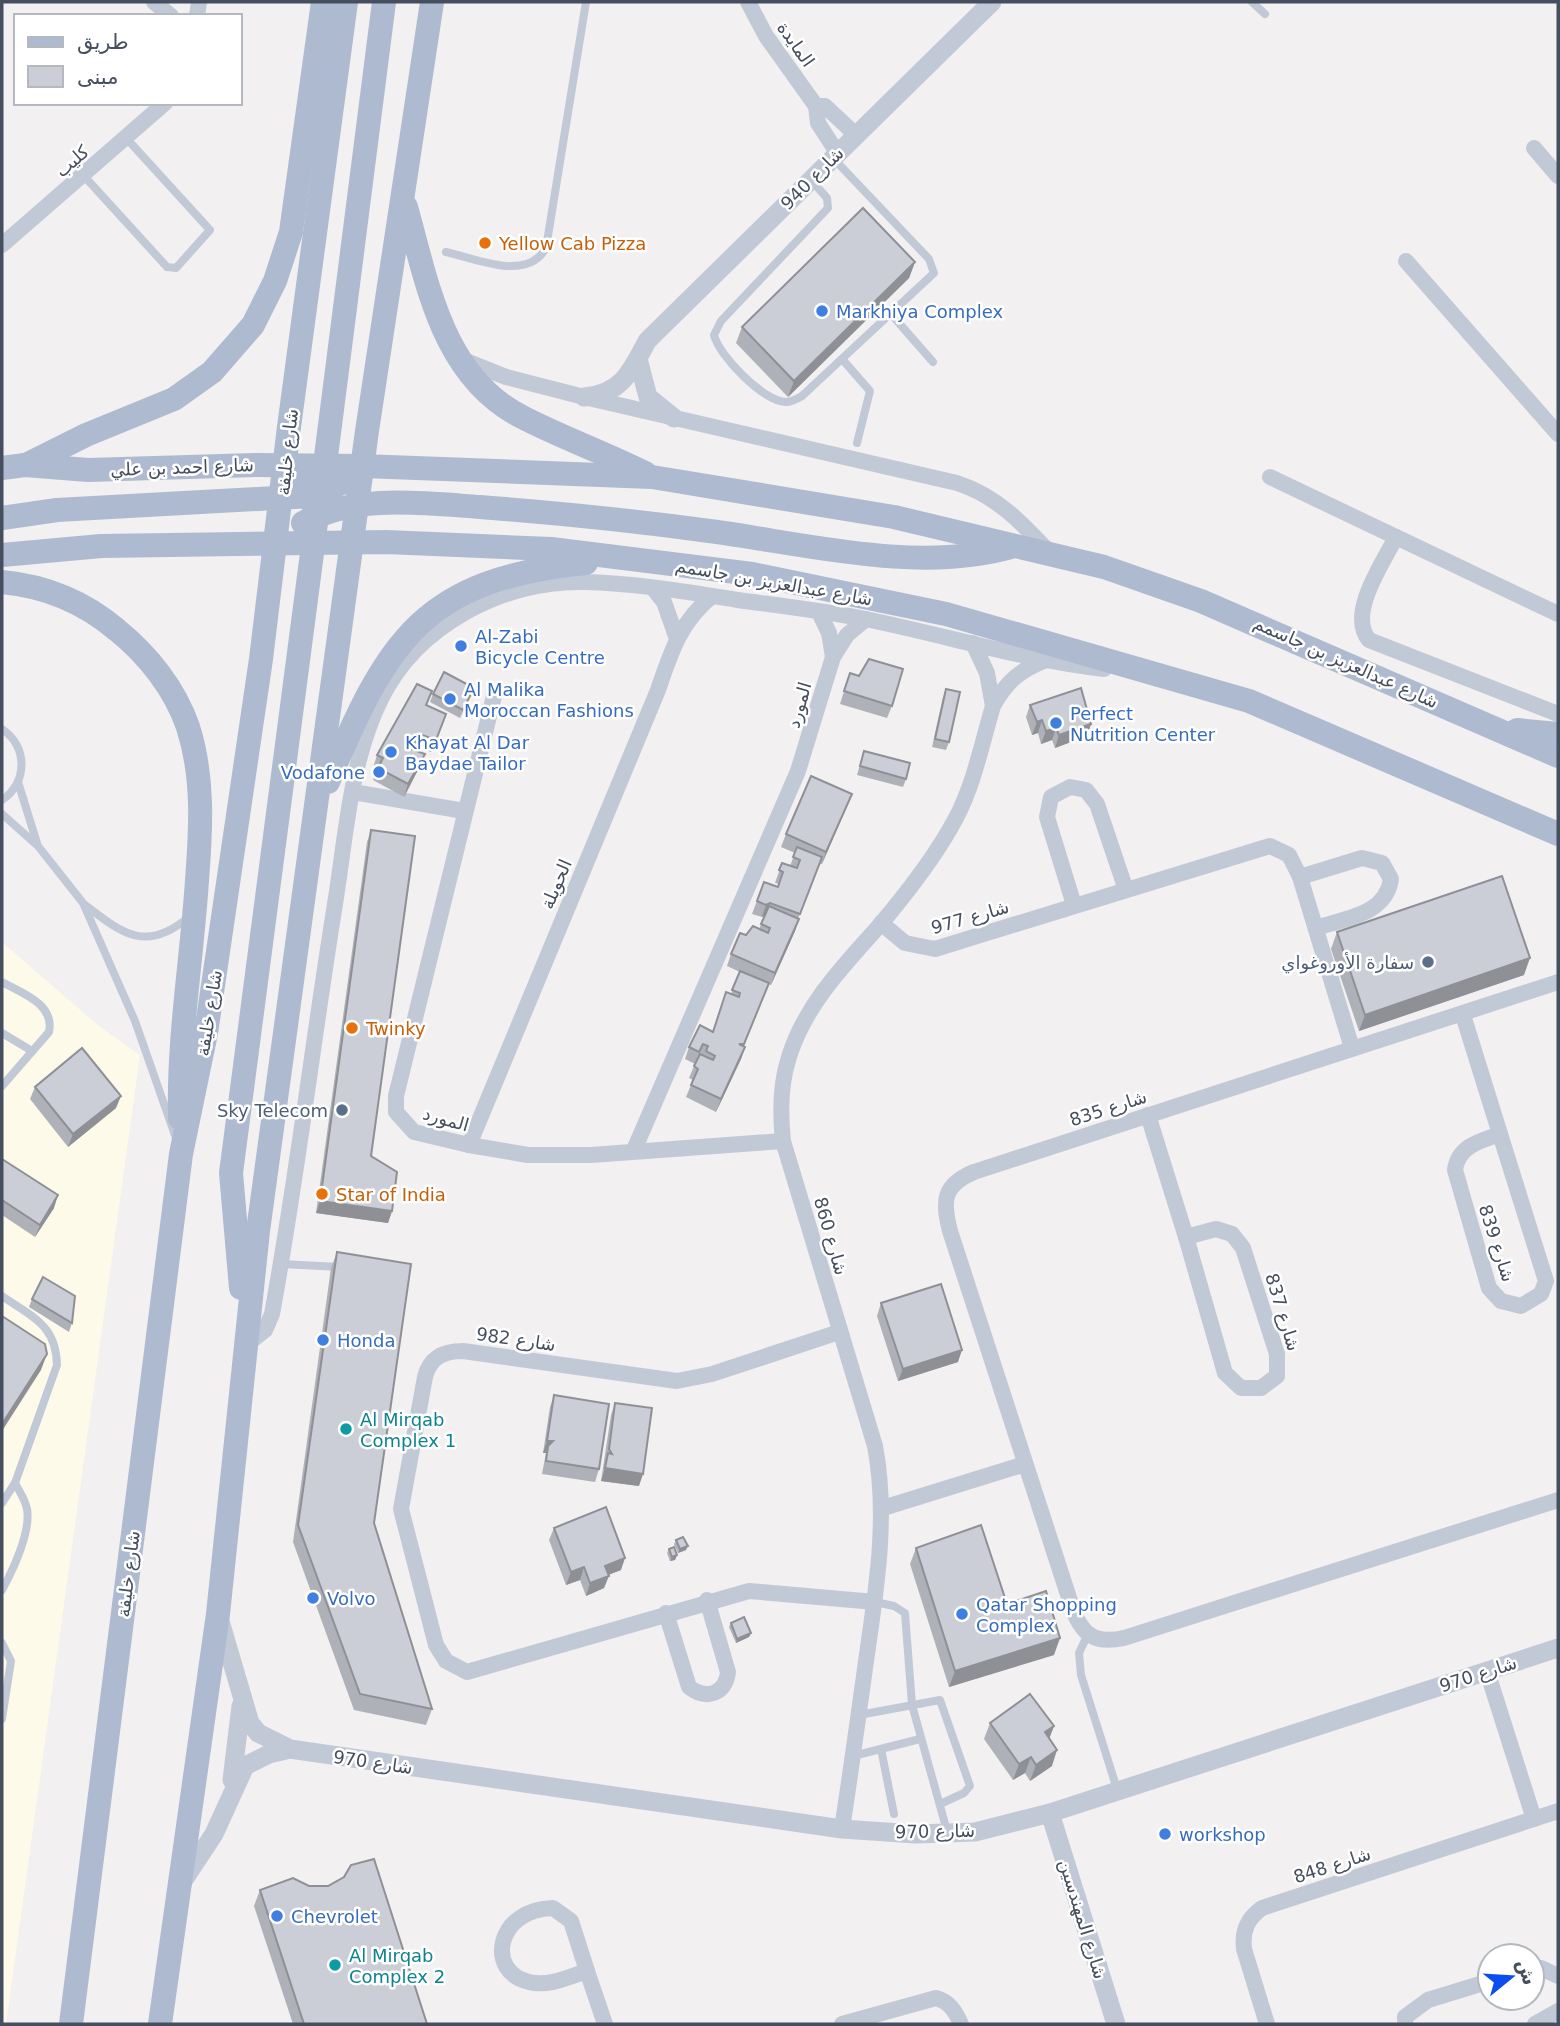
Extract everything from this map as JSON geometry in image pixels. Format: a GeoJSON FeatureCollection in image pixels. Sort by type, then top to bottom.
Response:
{"type":"FeatureCollection","features":[{"type":"Feature","properties":{"kind":"main road"},"geometry":{"type":"LineString","coordinates":[[13,467],[174,399],[212,372],[253,325],[275,281],[291,232],[323,2]]}},
{"type":"Feature","properties":{"kind":"main road","name":"شارع خليفة"},"geometry":{"type":"LineString","coordinates":[[71,2024],[181,1154],[206,1033],[282,498],[346,2]]}},
{"type":"Feature","properties":{"kind":"main road"},"geometry":{"type":"LineString","coordinates":[[245,1346],[231,1173],[384,2]]}},
{"type":"Feature","properties":{"kind":"main road"},"geometry":{"type":"LineString","coordinates":[[160,2024],[218,1614],[245,1346],[314,814],[362,466],[432,2]]}},
{"type":"Feature","properties":{"kind":"main road"},"geometry":{"type":"LineString","coordinates":[[403,197],[439,321],[455,357],[493,398],[522,418],[652,477]]}},
{"type":"Feature","properties":{"kind":"main road"},"geometry":{"type":"LineString","coordinates":[[285,466],[298,475],[352,543]]}},
{"type":"Feature","properties":{"kind":"main road"},"geometry":{"type":"LineString","coordinates":[[276,542],[362,466]]}},
{"type":"Feature","properties":{"kind":"main road","name":"شارع احمد بن علي"},"geometry":{"type":"LineString","coordinates":[[13,467],[88,470],[362,466]]}},
{"type":"Feature","properties":{"kind":"main road","name":"شارع عبدالعزيز بن جاسمم"},"geometry":{"type":"LineString","coordinates":[[362,466],[652,477],[894,517],[1050,553],[1104,567],[1201,601],[1558,756]]}},
{"type":"Feature","properties":{"kind":"main road"},"geometry":{"type":"LineString","coordinates":[[2,518],[57,510],[282,498],[319,504],[440,504],[616,518],[914,559],[979,556],[1015,546]]}},
{"type":"Feature","properties":{"kind":"main road"},"geometry":{"type":"LineString","coordinates":[[2,555],[101,546],[352,543]]}},
{"type":"Feature","properties":{"kind":"main road","name":"شارع عبدالعزيز بن جاسمم"},"geometry":{"type":"LineString","coordinates":[[352,543],[551,549],[752,574],[946,614],[1250,701],[1558,834]]}},
{"type":"Feature","properties":{"kind":"main road"},"geometry":{"type":"LineString","coordinates":[[314,814],[361,704],[396,649],[426,617],[453,598],[482,584],[534,569],[593,563],[654,562]]}},
{"type":"Feature","properties":{"kind":"main road"},"geometry":{"type":"LineString","coordinates":[[2,582],[61,595],[101,616],[139,647],[170,689],[187,726],[197,765],[201,823],[180,1064],[181,1154]]}},
{"type":"Feature","properties":{"kind":"main road"},"geometry":{"type":"LineString","coordinates":[[1497,728],[1558,734]]}},
{"type":"Feature","properties":{"kind":"street"},"geometry":{"type":"LineString","coordinates":[[154,2],[169,14]]}},
{"type":"Feature","properties":{"kind":"street","name":"المايدة"},"geometry":{"type":"LineString","coordinates":[[748,2],[766,36],[816,106],[818,123],[835,156]]}},
{"type":"Feature","properties":{"kind":"street","name":"شارع 940"},"geometry":{"type":"LineString","coordinates":[[583,397],[604,396],[615,388],[638,359],[647,341],[989,3]]}},
{"type":"Feature","properties":{"kind":"street","name":"كليب"},"geometry":{"type":"LineString","coordinates":[[2,245],[163,105]]}},
{"type":"Feature","properties":{"kind":"street","name":"المايدة"},"geometry":{"type":"LineString","coordinates":[[816,106],[825,106],[856,135]]}},
{"type":"Feature","properties":{"kind":"street"},"geometry":{"type":"LineString","coordinates":[[1534,148],[1558,176]]}},
{"type":"Feature","properties":{"kind":"street"},"geometry":{"type":"LineString","coordinates":[[1406,261],[1558,434]]}},
{"type":"Feature","properties":{"kind":"street"},"geometry":{"type":"LineString","coordinates":[[455,357],[506,377],[583,397],[980,490],[1018,518],[1050,553]]}},
{"type":"Feature","properties":{"kind":"street"},"geometry":{"type":"LineString","coordinates":[[638,359],[648,397],[674,418]]}},
{"type":"Feature","properties":{"kind":"street"},"geometry":{"type":"LineString","coordinates":[[1270,477],[1558,614]]}},
{"type":"Feature","properties":{"kind":"street","name":"شارع عبدالعزيز بن جاسمم"},"geometry":{"type":"LineString","coordinates":[[1396,537],[1361,609],[1363,632],[1369,640],[1558,714]]}},
{"type":"Feature","properties":{"kind":"street","name":"شارع عبدالعزيز بن جاسمم"},"geometry":{"type":"LineString","coordinates":[[353,792],[364,740],[382,696],[403,666],[434,633],[461,614],[506,594],[542,584],[584,582],[712,596],[866,619],[1045,660],[1107,669],[1146,670]]}},
{"type":"Feature","properties":{"kind":"street"},"geometry":{"type":"LineString","coordinates":[[653,588],[664,602],[676,636]]}},
{"type":"Feature","properties":{"kind":"street","name":"الحويلة"},"geometry":{"type":"LineString","coordinates":[[469,1145],[658,690],[676,636],[698,607],[712,596]]}},
{"type":"Feature","properties":{"kind":"street"},"geometry":{"type":"LineString","coordinates":[[818,612],[830,633],[834,657]]}},
{"type":"Feature","properties":{"kind":"street","name":"المورد"},"geometry":{"type":"LineString","coordinates":[[634,1150],[798,771],[834,657],[846,635],[866,619]]}},
{"type":"Feature","properties":{"kind":"street","name":"شارع 860"},"geometry":{"type":"LineString","coordinates":[[973,643],[987,673],[993,706]]}},
{"type":"Feature","properties":{"kind":"street","name":"شارع 860"},"geometry":{"type":"LineString","coordinates":[[842,1829],[874,1602],[883,1508],[875,1446],[783,1141],[780,1113],[782,1088],[788,1057],[801,1027],[841,968],[881,923],[925,865],[957,816],[993,706],[1013,677],[1045,660]]}},
{"type":"Feature","properties":{"kind":"street","name":"المورد"},"geometry":{"type":"LineString","coordinates":[[494,696],[396,1096],[396,1112],[414,1132],[469,1145],[554,1157],[783,1141]]}},
{"type":"Feature","properties":{"kind":"street"},"geometry":{"type":"LineString","coordinates":[[1074,905],[1047,817],[1051,797],[1070,787],[1086,790],[1097,804],[1126,890]]}},
{"type":"Feature","properties":{"kind":"street"},"geometry":{"type":"LineString","coordinates":[[245,1346],[269,1323],[281,1264],[353,792],[464,811]]}},
{"type":"Feature","properties":{"kind":"street","name":"شارع 977"},"geometry":{"type":"LineString","coordinates":[[881,923],[905,943],[935,949],[1270,846],[1289,855],[1300,877],[1352,1048]]}},
{"type":"Feature","properties":{"kind":"street"},"geometry":{"type":"LineString","coordinates":[[1300,877],[1362,858],[1382,863],[1391,879],[1386,899],[1378,907],[1315,928]]}},
{"type":"Feature","properties":{"kind":"street","name":"شارع 835"},"geometry":{"type":"LineString","coordinates":[[1087,1636],[1076,1618],[946,1214],[948,1190],[959,1178],[974,1172],[1558,982]]}},
{"type":"Feature","properties":{"kind":"street","name":"شارع 839"},"geometry":{"type":"LineString","coordinates":[[1463,1014],[1546,1281],[1541,1294],[1521,1306],[1501,1301],[1489,1288],[1455,1170],[1456,1159],[1463,1150],[1500,1134]]}},
{"type":"Feature","properties":{"kind":"street","name":"شارع 837"},"geometry":{"type":"LineString","coordinates":[[1148,1115],[1226,1373],[1241,1388],[1252,1390],[1270,1384],[1277,1376],[1277,1354],[1239,1240],[1224,1230],[1216,1229],[1186,1237]]}},
{"type":"Feature","properties":{"kind":"street","name":"شارع 982"},"geometry":{"type":"LineString","coordinates":[[839,1332],[693,1380],[663,1380],[463,1351],[440,1354],[427,1369],[401,1510],[436,1645],[446,1661],[467,1672],[482,1671],[707,1600],[749,1591],[874,1602]]}},
{"type":"Feature","properties":{"kind":"street"},"geometry":{"type":"LineString","coordinates":[[883,1508],[1025,1464]]}},
{"type":"Feature","properties":{"kind":"street"},"geometry":{"type":"LineString","coordinates":[[1087,1636],[1109,1641],[1124,1638],[1558,1500]]}},
{"type":"Feature","properties":{"kind":"street"},"geometry":{"type":"LineString","coordinates":[[666,1613],[689,1687],[697,1693],[709,1695],[721,1691],[727,1683],[728,1672],[707,1600]]}},
{"type":"Feature","properties":{"kind":"street","name":"شارع 970"},"geometry":{"type":"LineString","coordinates":[[218,1614],[250,1723],[258,1733],[290,1749],[842,1829],[948,1834],[975,1832],[1050,1813],[1558,1648]]}},
{"type":"Feature","properties":{"kind":"street"},"geometry":{"type":"LineString","coordinates":[[1487,1671],[1534,1819]]}},
{"type":"Feature","properties":{"kind":"street"},"geometry":{"type":"LineString","coordinates":[[231,1792],[242,1701]]}},
{"type":"Feature","properties":{"kind":"street","name":"شارع 970"},"geometry":{"type":"LineString","coordinates":[[180,1885],[214,1834],[245,1766],[269,1754],[290,1749]]}},
{"type":"Feature","properties":{"kind":"street","name":"شارع 848"},"geometry":{"type":"LineString","coordinates":[[1267,2024],[1242,1936],[1252,1915],[1262,1908],[1558,1811]]}},
{"type":"Feature","properties":{"kind":"street","name":"شارع المهندسين"},"geometry":{"type":"LineString","coordinates":[[1050,1813],[1116,2024]]}},
{"type":"Feature","properties":{"kind":"street"},"geometry":{"type":"LineString","coordinates":[[587,1971],[551,1982],[522,1980],[510,1971],[504,1958],[505,1932],[512,1921],[530,1910],[552,1908],[561,1911],[571,1921],[605,2024]]}},
{"type":"Feature","properties":{"kind":"street"},"geometry":{"type":"LineString","coordinates":[[1405,2024],[1405,2017],[1419,2005],[1476,1986]]}},
{"type":"Feature","properties":{"kind":"street"},"geometry":{"type":"LineString","coordinates":[[842,2024],[936,1997],[946,2001],[961,2024]]}},
{"type":"Feature","properties":{"kind":"street"},"geometry":{"type":"LineString","coordinates":[[1535,2024],[1558,2011]]}},
{"type":"Feature","properties":{"kind":"lane"},"geometry":{"type":"LineString","coordinates":[[446,252],[521,267],[540,257],[546,248],[586,2]]}},
{"type":"Feature","properties":{"kind":"lane"},"geometry":{"type":"LineString","coordinates":[[1252,2],[1265,14]]}},
{"type":"Feature","properties":{"kind":"lane"},"geometry":{"type":"LineString","coordinates":[[84,176],[167,267],[176,268],[211,230],[127,139]]}},
{"type":"Feature","properties":{"kind":"lane"},"geometry":{"type":"LineString","coordinates":[[811,180],[827,198],[828,208],[721,321],[715,335],[719,350],[758,388],[768,396],[788,402],[802,396],[934,273],[933,264],[835,156]]}},
{"type":"Feature","properties":{"kind":"lane"},"geometry":{"type":"LineString","coordinates":[[891,314],[933,362]]}},
{"type":"Feature","properties":{"kind":"lane"},"geometry":{"type":"LineString","coordinates":[[842,359],[869,388],[856,443]]}},
{"type":"Feature","properties":{"kind":"lane"},"geometry":{"type":"LineString","coordinates":[[2,729],[17,744],[22,756],[18,782],[38,846]]}},
{"type":"Feature","properties":{"kind":"lane"},"geometry":{"type":"LineString","coordinates":[[2,800],[18,782]]}},
{"type":"Feature","properties":{"kind":"lane"},"geometry":{"type":"LineString","coordinates":[[2,814],[38,846],[83,903],[122,933],[143,939],[174,930],[195,912]]}},
{"type":"Feature","properties":{"kind":"lane"},"geometry":{"type":"LineString","coordinates":[[83,903],[135,1021],[181,1154]]}},
{"type":"Feature","properties":{"kind":"lane"},"geometry":{"type":"LineString","coordinates":[[2,982],[40,1004],[49,1015],[49,1032],[2,1086]]}},
{"type":"Feature","properties":{"kind":"lane"},"geometry":{"type":"LineString","coordinates":[[2,1033],[32,1051]]}},
{"type":"Feature","properties":{"kind":"lane"},"geometry":{"type":"LineString","coordinates":[[281,1264],[355,1268]]}},
{"type":"Feature","properties":{"kind":"lane"},"geometry":{"type":"LineString","coordinates":[[2,1296],[46,1327],[57,1348],[57,1364],[50,1390],[15,1483],[2,1503]]}},
{"type":"Feature","properties":{"kind":"lane"},"geometry":{"type":"LineString","coordinates":[[2,1590],[20,1546],[27,1519],[27,1507],[15,1483]]}},
{"type":"Feature","properties":{"kind":"lane"},"geometry":{"type":"LineString","coordinates":[[874,1602],[894,1605],[905,1613],[912,1704],[948,1834]]}},
{"type":"Feature","properties":{"kind":"lane"},"geometry":{"type":"LineString","coordinates":[[1087,1636],[1079,1653],[1081,1675],[1118,1790]]}},
{"type":"Feature","properties":{"kind":"lane"},"geometry":{"type":"LineString","coordinates":[[2,1643],[11,1661],[2,1719]]}},
{"type":"Feature","properties":{"kind":"lane"},"geometry":{"type":"LineString","coordinates":[[859,1715],[937,1699],[942,1702],[969,1778],[968,1790],[940,1804]]}},
{"type":"Feature","properties":{"kind":"lane"},"geometry":{"type":"LineString","coordinates":[[853,1756],[920,1739]]}},
{"type":"Feature","properties":{"kind":"lane"},"geometry":{"type":"LineString","coordinates":[[881,1749],[894,1814]]}},
{"type":"Feature","properties":{"kind":"shaded area"},"geometry":{"type":"Polygon","coordinates":[[[2,942],[98,1025],[140,1055],[6,2024],[2,2024],[2,942]]]}},
{"type":"Feature","properties":{"kind":"building","name":"Markhiya Complex"},"geometry":{"type":"Polygon","coordinates":[[[863,208],[915,262],[794,381],[742,327],[863,208]]]}},
{"type":"Feature","properties":{"kind":"building"},"geometry":{"type":"Polygon","coordinates":[[[869,659],[903,669],[892,706],[844,691],[850,673],[859,676],[869,659]]]}},
{"type":"Feature","properties":{"kind":"building","name":"Al Malika Moroccan Fashions"},"geometry":{"type":"Polygon","coordinates":[[[444,672],[474,688],[463,710],[433,694],[444,672]]]}},
{"type":"Feature","properties":{"kind":"building"},"geometry":{"type":"Polygon","coordinates":[[[417,684],[432,691],[426,705],[446,714],[436,740],[419,734],[411,749],[425,754],[408,784],[378,768],[383,758],[377,755],[417,684]]]}},
{"type":"Feature","properties":{"kind":"building"},"geometry":{"type":"Polygon","coordinates":[[[1081,688],[1091,724],[1059,735],[1056,728],[1046,731],[1042,720],[1037,722],[1030,705],[1081,688]]]}},
{"type":"Feature","properties":{"kind":"building"},"geometry":{"type":"Polygon","coordinates":[[[946,689],[960,692],[949,742],[935,739],[946,689]]]}},
{"type":"Feature","properties":{"kind":"building"},"geometry":{"type":"Polygon","coordinates":[[[864,751],[910,763],[906,779],[860,766],[864,751]]]}},
{"type":"Feature","properties":{"kind":"building"},"geometry":{"type":"Polygon","coordinates":[[[811,776],[852,794],[826,852],[786,834],[811,776]]]}},
{"type":"Feature","properties":{"kind":"building"},"geometry":{"type":"Polygon","coordinates":[[[371,830],[415,836],[371,1156],[397,1172],[392,1211],[320,1201],[371,830]]]}},
{"type":"Feature","properties":{"kind":"building"},"geometry":{"type":"Polygon","coordinates":[[[797,847],[822,857],[800,914],[757,901],[764,882],[778,887],[783,872],[779,870],[782,863],[797,868],[800,860],[793,857],[797,847]]]}},
{"type":"Feature","properties":{"kind":"building","name":"سفارة الأوروغواي"},"geometry":{"type":"Polygon","coordinates":[[[1502,876],[1530,958],[1365,1015],[1337,932],[1502,876]]]}},
{"type":"Feature","properties":{"kind":"building"},"geometry":{"type":"Polygon","coordinates":[[[769,906],[799,919],[775,973],[731,954],[740,933],[746,935],[753,926],[768,933],[770,928],[761,924],[769,906]]]}},
{"type":"Feature","properties":{"kind":"building"},"geometry":{"type":"Polygon","coordinates":[[[740,971],[769,983],[744,1044],[739,1044],[745,1047],[721,1099],[691,1085],[698,1069],[694,1066],[700,1054],[713,1060],[715,1056],[706,1051],[708,1046],[703,1044],[699,1052],[689,1047],[700,1025],[713,1032],[726,992],[739,997],[740,993],[732,990],[740,971]]]}},
{"type":"Feature","properties":{"kind":"building"},"geometry":{"type":"Polygon","coordinates":[[[82,1048],[121,1096],[73,1134],[35,1087],[82,1048]]]}},
{"type":"Feature","properties":{"kind":"building"},"geometry":{"type":"Polygon","coordinates":[[[2,1159],[58,1195],[40,1225],[2,1200],[2,1159]]]}},
{"type":"Feature","properties":{"kind":"building","name":"Al Mirqab Complex 1"},"geometry":{"type":"Polygon","coordinates":[[[337,1252],[411,1264],[374,1523],[432,1709],[360,1694],[298,1525],[337,1252]]]}},
{"type":"Feature","properties":{"kind":"building"},"geometry":{"type":"Polygon","coordinates":[[[43,1277],[75,1296],[72,1323],[32,1299],[43,1277]]]}},
{"type":"Feature","properties":{"kind":"building"},"geometry":{"type":"Polygon","coordinates":[[[941,1284],[962,1350],[903,1369],[881,1303],[941,1284]]]}},
{"type":"Feature","properties":{"kind":"building"},"geometry":{"type":"Polygon","coordinates":[[[2,1316],[45,1344],[47,1354],[2,1424],[2,1316]]]}},
{"type":"Feature","properties":{"kind":"building"},"geometry":{"type":"Polygon","coordinates":[[[554,1395],[609,1404],[599,1469],[546,1461],[548,1446],[553,1441],[547,1441],[554,1395]]]}},
{"type":"Feature","properties":{"kind":"building"},"geometry":{"type":"Polygon","coordinates":[[[615,1403],[652,1408],[643,1474],[605,1468],[608,1453],[612,1454],[609,1449],[615,1403]]]}},
{"type":"Feature","properties":{"kind":"building"},"geometry":{"type":"Polygon","coordinates":[[[606,1507],[625,1558],[605,1566],[609,1576],[590,1583],[584,1567],[571,1572],[554,1528],[606,1507]]]}},
{"type":"Feature","properties":{"kind":"building","name":"Qatar Shopping Complex"},"geometry":{"type":"Polygon","coordinates":[[[981,1525],[1007,1604],[1046,1591],[1060,1638],[955,1671],[916,1548],[981,1525]]]}},
{"type":"Feature","properties":{"kind":"building"},"geometry":{"type":"Polygon","coordinates":[[[683,1537],[688,1546],[680,1549],[676,1540],[683,1537]]]}},
{"type":"Feature","properties":{"kind":"building"},"geometry":{"type":"Polygon","coordinates":[[[674,1547],[677,1555],[672,1557],[669,1549],[674,1547]]]}},
{"type":"Feature","properties":{"kind":"building"},"geometry":{"type":"Polygon","coordinates":[[[744,1617],[751,1633],[737,1639],[731,1623],[744,1617]]]}},
{"type":"Feature","properties":{"kind":"building"},"geometry":{"type":"Polygon","coordinates":[[[1030,1694],[1054,1726],[1045,1732],[1057,1750],[1036,1765],[1031,1757],[1019,1764],[990,1723],[1030,1694]]]}},
{"type":"Feature","properties":{"kind":"building","name":"Al Mirqab Complex 2"},"geometry":{"type":"Polygon","coordinates":[[[374,1859],[427,2024],[304,2024],[260,1890],[293,1878],[309,1886],[328,1886],[344,1877],[351,1865],[374,1859]]]}},
{"type":"Feature","properties":{"kind":"place","name":"Yellow Cab Pizza"},"geometry":{"type":"Point","coordinates":[485,243]}},
{"type":"Feature","properties":{"kind":"place","name":"Markhiya Complex"},"geometry":{"type":"Point","coordinates":[822,311]}},
{"type":"Feature","properties":{"kind":"place","name":"Al-Zabi Bicycle Centre"},"geometry":{"type":"Point","coordinates":[461,646]}},
{"type":"Feature","properties":{"kind":"place","name":"Al Malika Moroccan Fashions"},"geometry":{"type":"Point","coordinates":[450,699]}},
{"type":"Feature","properties":{"kind":"place","name":"Perfect Nutrition Center"},"geometry":{"type":"Point","coordinates":[1056,723]}},
{"type":"Feature","properties":{"kind":"place","name":"Khayat Al Dar Baydae Tailor"},"geometry":{"type":"Point","coordinates":[391,752]}},
{"type":"Feature","properties":{"kind":"place","name":"Vodafone"},"geometry":{"type":"Point","coordinates":[379,772]}},
{"type":"Feature","properties":{"kind":"place","name":"سفارة الأوروغواي"},"geometry":{"type":"Point","coordinates":[1428,962]}},
{"type":"Feature","properties":{"kind":"place","name":"Twinky"},"geometry":{"type":"Point","coordinates":[352,1028]}},
{"type":"Feature","properties":{"kind":"place","name":"Sky Telecom"},"geometry":{"type":"Point","coordinates":[342,1110]}},
{"type":"Feature","properties":{"kind":"place","name":"Star of India"},"geometry":{"type":"Point","coordinates":[322,1194]}},
{"type":"Feature","properties":{"kind":"place","name":"Honda"},"geometry":{"type":"Point","coordinates":[323,1340]}},
{"type":"Feature","properties":{"kind":"place","name":"Al Mirqab Complex 1"},"geometry":{"type":"Point","coordinates":[346,1429]}},
{"type":"Feature","properties":{"kind":"place","name":"Volvo"},"geometry":{"type":"Point","coordinates":[313,1598]}},
{"type":"Feature","properties":{"kind":"place","name":"Qatar Shopping Complex"},"geometry":{"type":"Point","coordinates":[962,1614]}},
{"type":"Feature","properties":{"kind":"place","name":"workshop"},"geometry":{"type":"Point","coordinates":[1165,1834]}},
{"type":"Feature","properties":{"kind":"place","name":"Chevrolet"},"geometry":{"type":"Point","coordinates":[277,1916]}},
{"type":"Feature","properties":{"kind":"place","name":"Al Mirqab Complex 2"},"geometry":{"type":"Point","coordinates":[335,1965]}}]}
